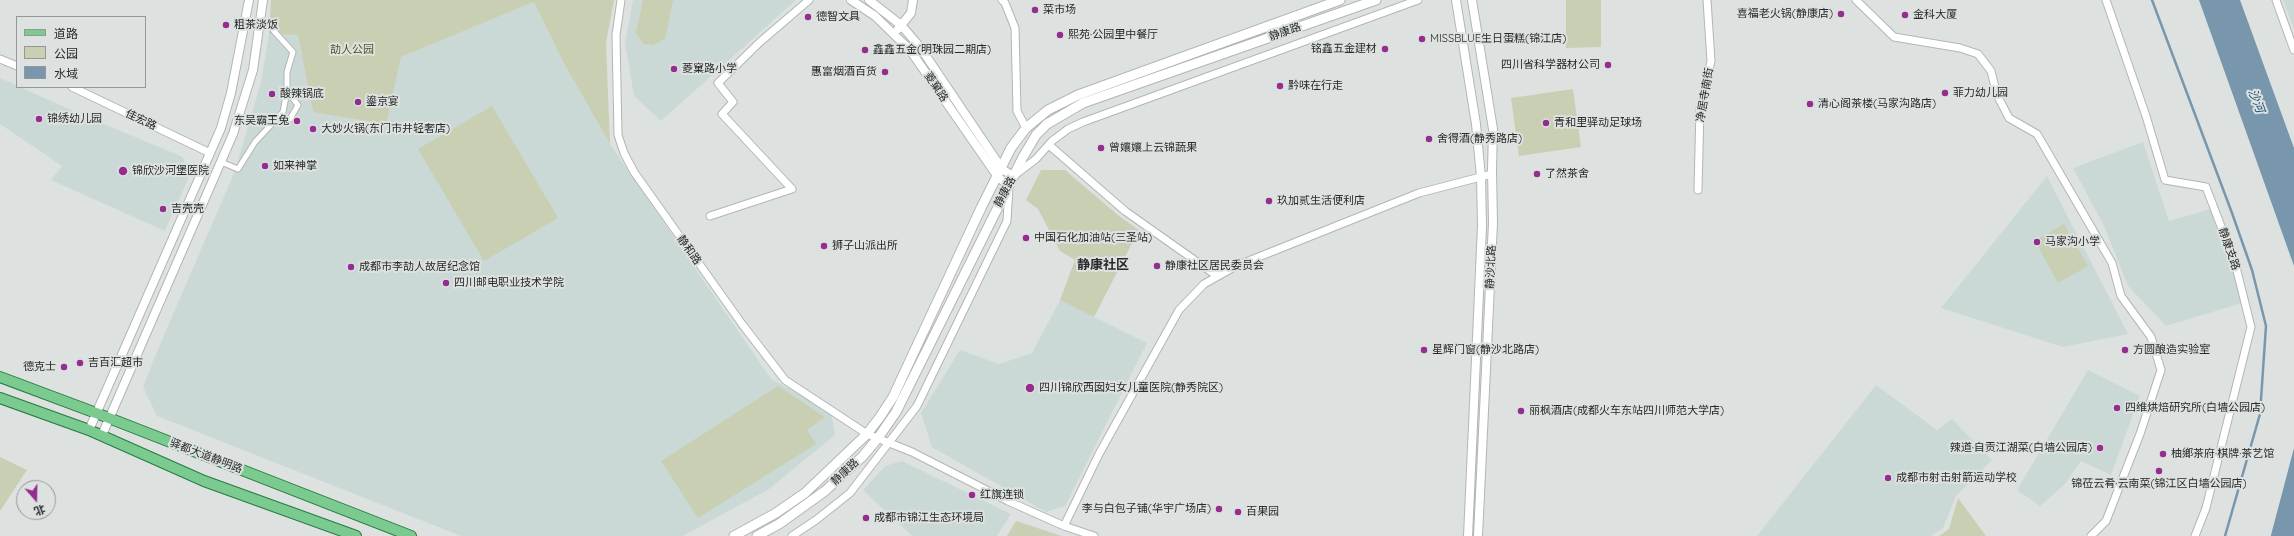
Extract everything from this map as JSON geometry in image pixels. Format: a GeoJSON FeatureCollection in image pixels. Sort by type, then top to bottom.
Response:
{"type":"FeatureCollection","features":[{"type":"Feature","properties":{"kind":"main road","name":"静康路"},"geometry":{"type":"LineString","coordinates":[[734,536],[776,513],[805,493],[868,434],[893,398],[981,208],[1012,148],[1026,128],[1048,110],[1078,96],[1340,0]]}},
{"type":"Feature","properties":{"kind":"main road","name":"静康路"},"geometry":{"type":"LineString","coordinates":[[758,536],[779,524],[824,491],[863,456],[878,438],[896,412],[1010,181],[1036,135],[1062,114],[1084,103],[1376,0]]}},
{"type":"Feature","properties":{"kind":"main road","name":"驿都大道静明路"},"geometry":{"type":"LineString","coordinates":[[0,377],[96,412],[411,536]]}},
{"type":"Feature","properties":{"kind":"main road","name":"驿都大道静明路"},"geometry":{"type":"LineString","coordinates":[[0,398],[102,435],[204,482],[356,536]]}},
{"type":"Feature","properties":{"kind":"street"},"geometry":{"type":"LineString","coordinates":[[89,430],[221,128],[231,93],[249,0]]}},
{"type":"Feature","properties":{"kind":"street"},"geometry":{"type":"LineString","coordinates":[[102,435],[221,162],[244,103],[254,63],[263,0]]}},
{"type":"Feature","properties":{"kind":"street","name":"静和路"},"geometry":{"type":"LineString","coordinates":[[621,0],[616,35],[618,135],[624,153],[634,172],[754,341],[778,372],[796,389],[868,434],[889,442],[1064,526],[1094,536]]}},
{"type":"Feature","properties":{"kind":"street"},"geometry":{"type":"LineString","coordinates":[[710,216],[792,188],[722,114],[733,102],[718,83],[760,42],[809,0]]}},
{"type":"Feature","properties":{"kind":"street","name":"菱窠路"},"geometry":{"type":"LineString","coordinates":[[851,0],[875,16],[910,50],[998,177],[1010,181]]}},
{"type":"Feature","properties":{"kind":"street","name":"菱窠路"},"geometry":{"type":"LineString","coordinates":[[869,0],[901,25],[920,47],[1010,181]]}},
{"type":"Feature","properties":{"kind":"street"},"geometry":{"type":"LineString","coordinates":[[894,34],[911,13],[913,0]]}},
{"type":"Feature","properties":{"kind":"street"},"geometry":{"type":"LineString","coordinates":[[1002,0],[1005,2],[1015,28],[1017,112],[1026,128]]}},
{"type":"Feature","properties":{"kind":"street"},"geometry":{"type":"LineString","coordinates":[[792,536],[816,520],[850,493],[917,406],[1007,221],[1010,181],[1049,145],[1068,129],[1083,122],[1418,0]]}},
{"type":"Feature","properties":{"kind":"street","name":"静沙北路"},"geometry":{"type":"LineString","coordinates":[[1456,0],[1476,124],[1481,177],[1482,226],[1468,536]]}},
{"type":"Feature","properties":{"kind":"street","name":"静沙北路"},"geometry":{"type":"LineString","coordinates":[[1472,0],[1493,129],[1493,222],[1478,536]]}},
{"type":"Feature","properties":{"kind":"street","name":"净居寺南街"},"geometry":{"type":"LineString","coordinates":[[1698,190],[1700,108],[1711,61],[1707,0]]}},
{"type":"Feature","properties":{"kind":"street"},"geometry":{"type":"LineString","coordinates":[[1856,0],[1894,37],[1960,48],[1978,54],[1990,70],[1997,95],[2009,118],[2037,134],[2112,263],[2120,296],[2151,337],[2161,370],[2140,434],[2106,522],[2091,536]]}},
{"type":"Feature","properties":{"kind":"street","name":"静康支路"},"geometry":{"type":"LineString","coordinates":[[2106,0],[2146,116],[2165,180],[2206,187],[2235,264],[2250,327],[2206,508],[2195,536]]}},
{"type":"Feature","properties":{"kind":"street"},"geometry":{"type":"LineString","coordinates":[[2276,0],[2294,50]]}},
{"type":"Feature","properties":{"kind":"street"},"geometry":{"type":"LineString","coordinates":[[221,162],[238,169],[255,142],[283,112],[287,91],[287,72],[293,52],[273,30]]}},
{"type":"Feature","properties":{"kind":"street"},"geometry":{"type":"LineString","coordinates":[[0,59],[16,66]]}},
{"type":"Feature","properties":{"kind":"street","name":"佳宏路"},"geometry":{"type":"LineString","coordinates":[[77,88],[210,153]]}},
{"type":"Feature","properties":{"kind":"street"},"geometry":{"type":"LineString","coordinates":[[276,119],[290,119],[298,105],[287,91]]}},
{"type":"Feature","properties":{"kind":"street"},"geometry":{"type":"LineString","coordinates":[[1049,145],[1125,211],[1217,276]]}},
{"type":"Feature","properties":{"kind":"street"},"geometry":{"type":"LineString","coordinates":[[1064,526],[1099,454],[1179,310],[1204,284],[1236,266],[1419,193],[1492,174]]}},
{"type":"Feature","properties":{"kind":"shaded area","name":"菱窠路小学"},"geometry":{"type":"Polygon","coordinates":[[[633,0],[796,0],[661,121],[634,96],[625,43],[633,0]]]}},
{"type":"Feature","properties":{"kind":"shaded area"},"geometry":{"type":"Polygon","coordinates":[[[2283,0],[2294,0],[2294,29],[2283,0]]]}},
{"type":"Feature","properties":{"kind":"shaded area","name":"四川邮电职业技术学院"},"geometry":{"type":"Polygon","coordinates":[[[534,2],[563,62],[610,144],[771,379],[831,412],[835,435],[769,489],[683,536],[461,536],[157,416],[143,387],[235,171],[261,82],[269,34],[298,35],[313,112],[401,57],[534,2]]]}},
{"type":"Feature","properties":{"kind":"shaded area","name":"锦欣沙河堡医院"},"geometry":{"type":"Polygon","coordinates":[[[0,78],[16,85],[16,88],[22,88],[183,157],[189,177],[165,231],[51,180],[62,166],[0,124],[0,78]]]}},
{"type":"Feature","properties":{"kind":"shaded area"},"geometry":{"type":"Polygon","coordinates":[[[2143,142],[2169,221],[2214,208],[2232,255],[2242,303],[2166,326],[2128,286],[2104,226],[2073,168],[2143,142]]]}},
{"type":"Feature","properties":{"kind":"shaded area","name":"马家沟小学"},"geometry":{"type":"Polygon","coordinates":[[[2047,176],[2128,334],[2063,347],[1941,308],[2047,176]]]}},
{"type":"Feature","properties":{"kind":"shaded area","name":"四川锦欣西囡妇女儿童医院(静秀院区)"},"geometry":{"type":"Polygon","coordinates":[[[1060,300],[1147,343],[1065,506],[1046,512],[932,447],[921,413],[960,350],[999,364],[1032,353],[1060,300]]]}},
{"type":"Feature","properties":{"kind":"shaded area"},"geometry":{"type":"Polygon","coordinates":[[[2088,370],[2140,396],[2111,475],[2081,461],[2064,485],[2040,506],[2017,490],[2088,370]]]}},
{"type":"Feature","properties":{"kind":"shaded area","name":"成都市射击射箭运动学校"},"geometry":{"type":"Polygon","coordinates":[[[1876,385],[1937,430],[1952,419],[1992,460],[1956,496],[1943,528],[1931,536],[1757,536],[1876,385]]]}},
{"type":"Feature","properties":{"kind":"shaded area"},"geometry":{"type":"Polygon","coordinates":[[[902,461],[1011,514],[997,536],[912,536],[863,490],[885,466],[902,461]]]}},
{"type":"Feature","properties":{"kind":"green space","name":"劼人公园"},"geometry":{"type":"Polygon","coordinates":[[[271,0],[614,0],[606,43],[610,144],[563,62],[534,2],[401,57],[386,124],[313,112],[298,35],[269,34],[271,0]]]}},
{"type":"Feature","properties":{"kind":"green space"},"geometry":{"type":"Polygon","coordinates":[[[643,0],[673,0],[665,39],[653,45],[644,44],[636,33],[643,0]]]}},
{"type":"Feature","properties":{"kind":"green space"},"geometry":{"type":"Polygon","coordinates":[[[1566,0],[1601,0],[1601,47],[1566,48],[1566,0]]]}},
{"type":"Feature","properties":{"kind":"green space","name":"青和里驿动足球场"},"geometry":{"type":"Polygon","coordinates":[[[1573,89],[1581,147],[1519,156],[1511,98],[1573,89]]]}},
{"type":"Feature","properties":{"kind":"green space"},"geometry":{"type":"Polygon","coordinates":[[[492,106],[558,218],[484,261],[418,149],[492,106]]]}},
{"type":"Feature","properties":{"kind":"green space"},"geometry":{"type":"Polygon","coordinates":[[[1041,170],[1065,170],[1119,216],[1139,230],[1094,317],[1060,300],[1075,260],[1060,251],[1038,209],[1026,200],[1041,170]]]}},
{"type":"Feature","properties":{"kind":"green space"},"geometry":{"type":"Polygon","coordinates":[[[2064,224],[2088,266],[2058,283],[2035,241],[2064,224]]]}},
{"type":"Feature","properties":{"kind":"green space"},"geometry":{"type":"Polygon","coordinates":[[[778,386],[825,417],[807,430],[816,444],[698,518],[661,461],[778,386]]]}},
{"type":"Feature","properties":{"kind":"green space"},"geometry":{"type":"Polygon","coordinates":[[[0,457],[27,470],[20,480],[16,480],[16,487],[0,511],[0,457]]]}},
{"type":"Feature","properties":{"kind":"green space"},"geometry":{"type":"Polygon","coordinates":[[[1958,498],[1986,536],[1939,536],[1949,529],[1958,498]]]}},
{"type":"Feature","properties":{"kind":"green space"},"geometry":{"type":"Polygon","coordinates":[[[1016,521],[1062,536],[1007,536],[1016,521]]]}},
{"type":"Feature","properties":{"kind":"water","name":"沙河"},"geometry":{"type":"Polygon","coordinates":[[[2199,0],[2240,0],[2294,148],[2294,266],[2199,0]]]}},
{"type":"Feature","properties":{"kind":"water"},"geometry":{"type":"Polygon","coordinates":[[[2294,448],[2294,536],[2271,536],[2271,535],[2294,448]]]}},
{"type":"Feature","properties":{"kind":"waterway"},"geometry":{"type":"LineString","coordinates":[[2152,0],[2252,270],[2266,326],[2260,414],[2225,536]]}},
{"type":"Feature","properties":{"kind":"place","name":"菜市场"},"geometry":{"type":"Point","coordinates":[1035,10]}},
{"type":"Feature","properties":{"kind":"place","name":"喜福老火锅(静康店)"},"geometry":{"type":"Point","coordinates":[1841,14]}},
{"type":"Feature","properties":{"kind":"place","name":"金科大厦"},"geometry":{"type":"Point","coordinates":[1905,15]}},
{"type":"Feature","properties":{"kind":"place","name":"德智文具"},"geometry":{"type":"Point","coordinates":[808,17]}},
{"type":"Feature","properties":{"kind":"place","name":"粗茶淡饭"},"geometry":{"type":"Point","coordinates":[226,25]}},
{"type":"Feature","properties":{"kind":"place","name":"熙苑·公园里中餐厅"},"geometry":{"type":"Point","coordinates":[1060,35]}},
{"type":"Feature","properties":{"kind":"place","name":"MISSBLUE生日蛋糕(锦江店)"},"geometry":{"type":"Point","coordinates":[1422,39]}},
{"type":"Feature","properties":{"kind":"place","name":"铭鑫五金建材"},"geometry":{"type":"Point","coordinates":[1385,49]}},
{"type":"Feature","properties":{"kind":"place","name":"鑫鑫五金(明珠园二期店)"},"geometry":{"type":"Point","coordinates":[865,50]}},
{"type":"Feature","properties":{"kind":"place","name":"四川省科学器材公司"},"geometry":{"type":"Point","coordinates":[1608,65]}},
{"type":"Feature","properties":{"kind":"place","name":"菱窠路小学"},"geometry":{"type":"Point","coordinates":[674,69]}},
{"type":"Feature","properties":{"kind":"place","name":"惠富烟酒百货"},"geometry":{"type":"Point","coordinates":[885,72]}},
{"type":"Feature","properties":{"kind":"place","name":"黔味在行走"},"geometry":{"type":"Point","coordinates":[1280,86]}},
{"type":"Feature","properties":{"kind":"place","name":"菲力幼儿园"},"geometry":{"type":"Point","coordinates":[1945,93]}},
{"type":"Feature","properties":{"kind":"place","name":"酸辣锅底"},"geometry":{"type":"Point","coordinates":[272,94]}},
{"type":"Feature","properties":{"kind":"place","name":"鎏京宴"},"geometry":{"type":"Point","coordinates":[358,102]}},
{"type":"Feature","properties":{"kind":"place","name":"清心阁茶楼(马家沟路店)"},"geometry":{"type":"Point","coordinates":[1810,104]}},
{"type":"Feature","properties":{"kind":"place","name":"锦绣幼儿园"},"geometry":{"type":"Point","coordinates":[39,119]}},
{"type":"Feature","properties":{"kind":"place","name":"东吴霸王兔"},"geometry":{"type":"Point","coordinates":[297,121]}},
{"type":"Feature","properties":{"kind":"place","name":"青和里驿动足球场"},"geometry":{"type":"Point","coordinates":[1546,123]}},
{"type":"Feature","properties":{"kind":"place","name":"大妙火锅(东门市井轻奢店)"},"geometry":{"type":"Point","coordinates":[313,129]}},
{"type":"Feature","properties":{"kind":"place","name":"舍得酒(静秀路店)"},"geometry":{"type":"Point","coordinates":[1429,139]}},
{"type":"Feature","properties":{"kind":"place","name":"曾孃孃上云锦蔬果"},"geometry":{"type":"Point","coordinates":[1101,148]}},
{"type":"Feature","properties":{"kind":"place","name":"如来神掌"},"geometry":{"type":"Point","coordinates":[265,166]}},
{"type":"Feature","properties":{"kind":"place","name":"锦欣沙河堡医院"},"geometry":{"type":"Point","coordinates":[123,171]}},
{"type":"Feature","properties":{"kind":"place","name":"了然茶舍"},"geometry":{"type":"Point","coordinates":[1537,174]}},
{"type":"Feature","properties":{"kind":"place","name":"玖加贰生活便利店"},"geometry":{"type":"Point","coordinates":[1269,201]}},
{"type":"Feature","properties":{"kind":"place","name":"吉壳壳"},"geometry":{"type":"Point","coordinates":[163,209]}},
{"type":"Feature","properties":{"kind":"place","name":"中国石化加油站(三圣站)"},"geometry":{"type":"Point","coordinates":[1026,238]}},
{"type":"Feature","properties":{"kind":"place","name":"马家沟小学"},"geometry":{"type":"Point","coordinates":[2037,242]}},
{"type":"Feature","properties":{"kind":"place","name":"狮子山派出所"},"geometry":{"type":"Point","coordinates":[824,246]}},
{"type":"Feature","properties":{"kind":"place","name":"静康社区居民委员会"},"geometry":{"type":"Point","coordinates":[1157,266]}},
{"type":"Feature","properties":{"kind":"place","name":"成都市李劼人故居纪念馆"},"geometry":{"type":"Point","coordinates":[351,267]}},
{"type":"Feature","properties":{"kind":"place","name":"四川邮电职业技术学院"},"geometry":{"type":"Point","coordinates":[446,283]}},
{"type":"Feature","properties":{"kind":"place","name":"星辉门窗(静沙北路店)"},"geometry":{"type":"Point","coordinates":[1424,350]}},
{"type":"Feature","properties":{"kind":"place","name":"方圆酿造实验室"},"geometry":{"type":"Point","coordinates":[2125,350]}},
{"type":"Feature","properties":{"kind":"place","name":"吉百汇超市"},"geometry":{"type":"Point","coordinates":[80,363]}},
{"type":"Feature","properties":{"kind":"place","name":"德克士"},"geometry":{"type":"Point","coordinates":[64,367]}},
{"type":"Feature","properties":{"kind":"place","name":"四川锦欣西囡妇女儿童医院(静秀院区)"},"geometry":{"type":"Point","coordinates":[1030,388]}},
{"type":"Feature","properties":{"kind":"place","name":"四维烘焙研究所(白墙公园店)"},"geometry":{"type":"Point","coordinates":[2117,408]}},
{"type":"Feature","properties":{"kind":"place","name":"丽枫酒店(成都火车东站四川师范大学店)"},"geometry":{"type":"Point","coordinates":[1521,411]}},
{"type":"Feature","properties":{"kind":"place","name":"辣道·自贡江湖菜(白墙公园店)"},"geometry":{"type":"Point","coordinates":[2100,448]}},
{"type":"Feature","properties":{"kind":"place","name":"柚鄉茶府·棋牌·茶艺馆"},"geometry":{"type":"Point","coordinates":[2163,454]}},
{"type":"Feature","properties":{"kind":"place","name":"锦莅云肴·云南菜(锦江区白墙公园店)"},"geometry":{"type":"Point","coordinates":[2159,471]}},
{"type":"Feature","properties":{"kind":"place","name":"成都市射击射箭运动学校"},"geometry":{"type":"Point","coordinates":[1888,478]}},
{"type":"Feature","properties":{"kind":"place","name":"红旗连锁"},"geometry":{"type":"Point","coordinates":[972,495]}},
{"type":"Feature","properties":{"kind":"place","name":"李与白包子铺(华宇广场店)"},"geometry":{"type":"Point","coordinates":[1219,509]}},
{"type":"Feature","properties":{"kind":"place","name":"百果园"},"geometry":{"type":"Point","coordinates":[1238,512]}},
{"type":"Feature","properties":{"kind":"place","name":"成都市锦江生态环境局"},"geometry":{"type":"Point","coordinates":[866,518]}},
{"type":"Feature","properties":{"kind":"district","name":"静康社区"},"geometry":{"type":"Point","coordinates":[1103,265]}}]}
